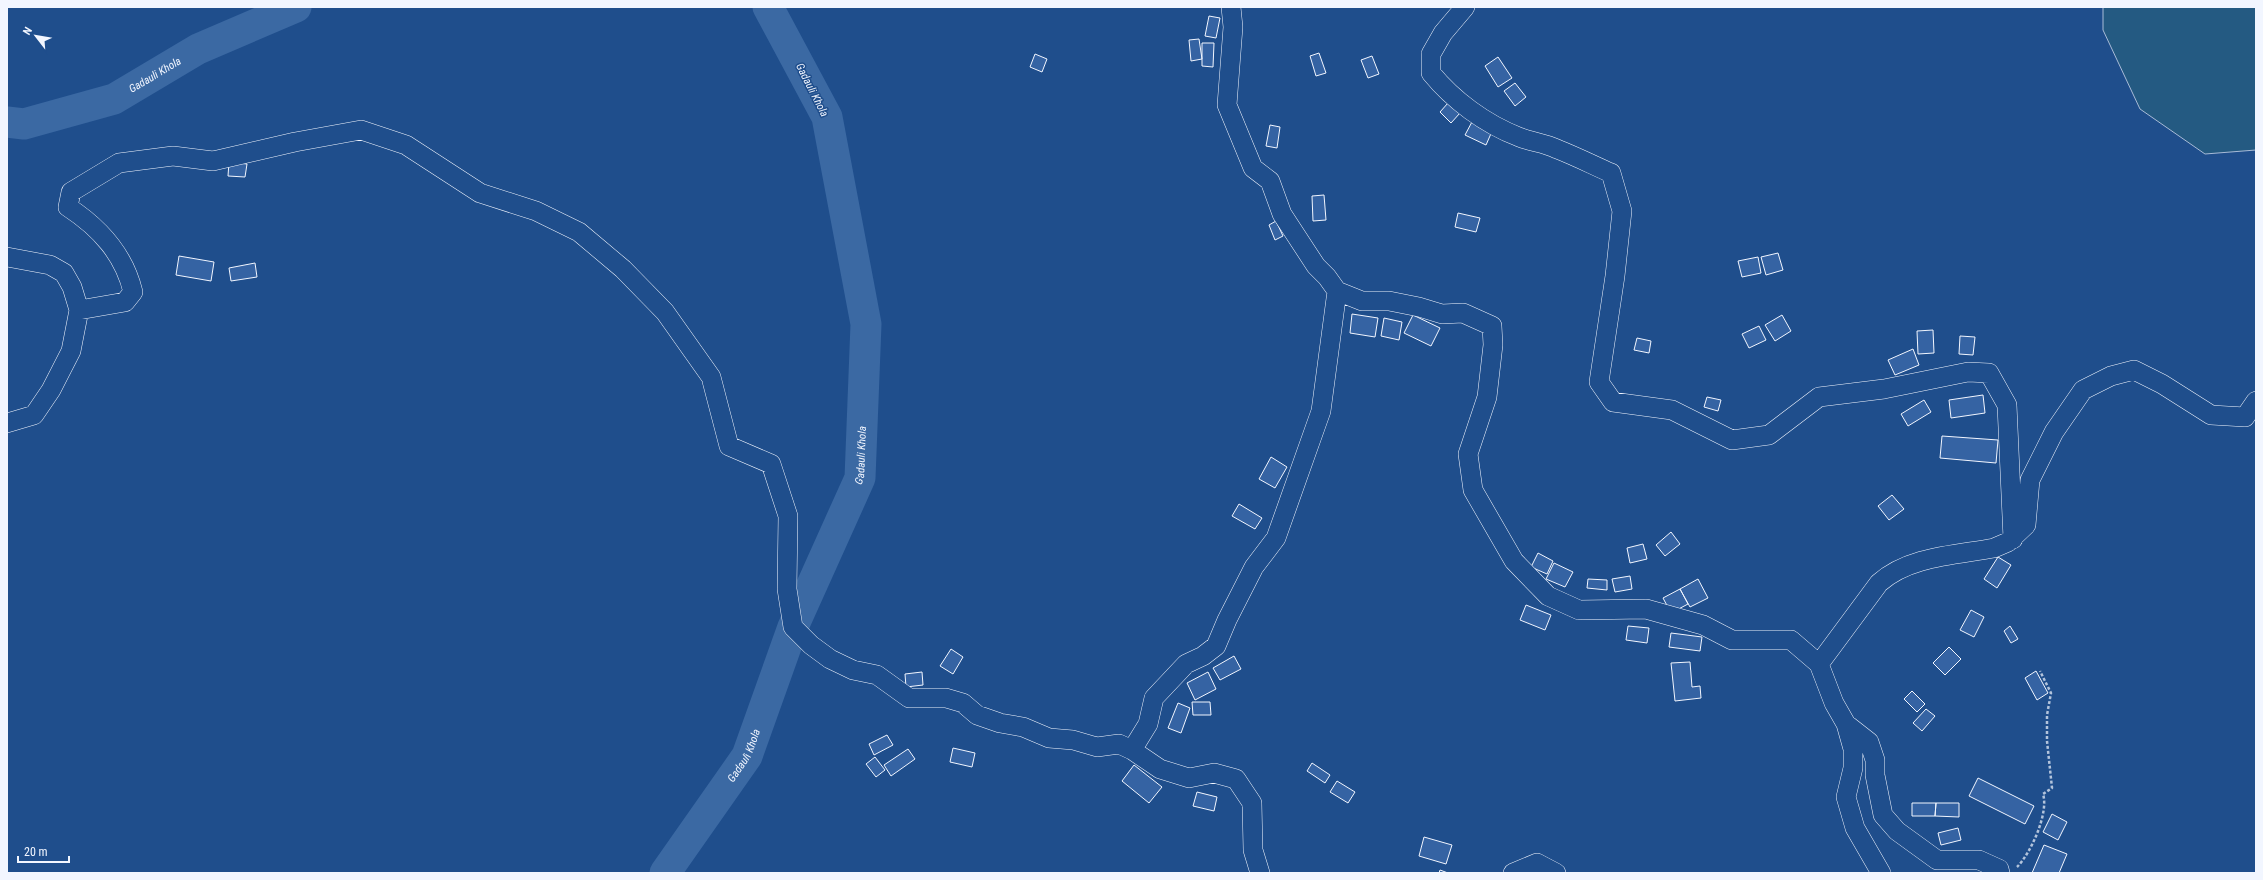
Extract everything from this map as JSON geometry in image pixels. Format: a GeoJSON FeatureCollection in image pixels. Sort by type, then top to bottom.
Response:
{"type":"FeatureCollection","features":[{"type":"Feature","properties":{"kind":"street"},"geometry":{"type":"LineString","coordinates":[[1231,7],[1233,27],[1227,105],[1253,168],[1270,181],[1282,214],[1307,254],[1337,291],[1362,301],[1389,301],[1419,307],[1442,314],[1463,313],[1492,326],[1493,344],[1487,397],[1468,454],[1473,490],[1514,561],[1548,596],[1579,610],[1646,609],[1703,625],[1732,640],[1791,640],[1819,664],[1834,703],[1846,724],[1853,749],[1853,768],[1846,797],[1855,828],[1881,873]]}},
{"type":"Feature","properties":{"kind":"street"},"geometry":{"type":"LineString","coordinates":[[1465,7],[1443,33],[1431,54],[1431,73],[1445,90],[1479,116],[1502,129],[1519,137],[1556,148],[1611,173],[1622,211],[1615,276],[1599,382],[1613,402],[1672,410],[1732,440],[1769,435],[1819,397],[1884,389],[1968,372],[1990,373],[2007,405],[2013,539]]}},
{"type":"Feature","properties":{"kind":"street"},"geometry":{"type":"LineString","coordinates":[[79,310],[125,302],[133,292],[129,277],[105,236],[89,220],[68,207],[71,192],[119,164],[173,156],[213,160],[295,142],[361,130],[406,145],[480,193],[536,211],[579,232],[623,269],[665,312],[711,377],[729,446],[771,464],[788,516],[787,589],[793,627],[811,645],[830,659],[853,670],[877,675],[909,698],[946,698],[963,703],[977,715],[1000,723],[1023,727],[1049,738],[1073,740],[1097,747],[1119,744],[1132,750],[1160,769],[1189,778],[1214,773],[1236,779],[1252,803],[1253,850],[1260,873]]}},
{"type":"Feature","properties":{"kind":"street"},"geometry":{"type":"LineString","coordinates":[[7,257],[50,265],[64,273],[72,287],[79,310],[71,351],[51,390],[34,415],[7,423]]}},
{"type":"Feature","properties":{"kind":"street"},"geometry":{"type":"LineString","coordinates":[[1132,750],[1148,724],[1154,698],[1186,664],[1203,656],[1216,646],[1227,620],[1254,567],[1276,538],[1322,411],[1337,291]]}},
{"type":"Feature","properties":{"kind":"street"},"geometry":{"type":"LineString","coordinates":[[1819,664],[1879,583],[1889,574],[1908,565],[1994,548],[2013,539],[2026,525],[2030,480],[2054,432],[2083,390],[2111,376],[2134,370],[2162,384],[2211,415],[2245,417],[2256,401]]}},
{"type":"Feature","properties":{"kind":"street"},"geometry":{"type":"LineString","coordinates":[[1846,724],[1869,742],[1874,760],[1875,775],[1883,815],[1897,831],[1937,860],[1979,860],[2000,869],[2000,873]]}},
{"type":"Feature","properties":{"kind":"street"},"geometry":{"type":"LineString","coordinates":[[1513,873],[1537,863],[1556,873]]}},
{"type":"Feature","properties":{"kind":"path"},"geometry":{"type":"LineString","coordinates":[[2012,873],[2027,857],[2041,820],[2045,801],[2043,794],[2052,788],[2047,741],[2047,715],[2052,693],[2040,671]]}},
{"type":"Feature","properties":{"kind":"shaded area"},"geometry":{"type":"Polygon","coordinates":[[[2103,7],[2256,7],[2256,150],[2205,154],[2140,109],[2103,30],[2103,7]]]}},
{"type":"Feature","properties":{"kind":"building"},"geometry":{"type":"Polygon","coordinates":[[[1209,16],[1220,18],[1216,38],[1205,36],[1209,16]]]}},
{"type":"Feature","properties":{"kind":"building"},"geometry":{"type":"Polygon","coordinates":[[[1199,39],[1202,59],[1191,61],[1189,40],[1199,39]]]}},
{"type":"Feature","properties":{"kind":"building"},"geometry":{"type":"Polygon","coordinates":[[[1202,43],[1214,43],[1213,67],[1202,66],[1202,43]]]}},
{"type":"Feature","properties":{"kind":"building"},"geometry":{"type":"Polygon","coordinates":[[[1319,53],[1326,73],[1316,76],[1310,56],[1319,53]]]}},
{"type":"Feature","properties":{"kind":"building"},"geometry":{"type":"Polygon","coordinates":[[[1035,54],[1047,59],[1042,72],[1030,67],[1035,54]]]}},
{"type":"Feature","properties":{"kind":"building"},"geometry":{"type":"Polygon","coordinates":[[[1372,56],[1379,74],[1368,78],[1361,60],[1372,56]]]}},
{"type":"Feature","properties":{"kind":"building"},"geometry":{"type":"Polygon","coordinates":[[[1498,57],[1512,78],[1498,87],[1485,66],[1498,57]]]}},
{"type":"Feature","properties":{"kind":"building"},"geometry":{"type":"Polygon","coordinates":[[[1515,83],[1526,97],[1515,106],[1504,91],[1515,83]]]}},
{"type":"Feature","properties":{"kind":"building"},"geometry":{"type":"Polygon","coordinates":[[[1448,103],[1460,113],[1451,123],[1440,112],[1448,103]]]}},
{"type":"Feature","properties":{"kind":"building"},"geometry":{"type":"Polygon","coordinates":[[[1473,120],[1493,129],[1486,145],[1465,135],[1473,120]]]}},
{"type":"Feature","properties":{"kind":"building"},"geometry":{"type":"Polygon","coordinates":[[[1270,125],[1280,127],[1277,148],[1266,146],[1270,125]]]}},
{"type":"Feature","properties":{"kind":"building"},"geometry":{"type":"Polygon","coordinates":[[[229,162],[247,164],[245,177],[228,176],[229,162]]]}},
{"type":"Feature","properties":{"kind":"building"},"geometry":{"type":"Polygon","coordinates":[[[1324,195],[1326,220],[1313,221],[1312,196],[1324,195]]]}},
{"type":"Feature","properties":{"kind":"building"},"geometry":{"type":"Polygon","coordinates":[[[1458,213],[1480,218],[1476,232],[1455,227],[1458,213]]]}},
{"type":"Feature","properties":{"kind":"building"},"geometry":{"type":"Polygon","coordinates":[[[1276,221],[1283,236],[1275,240],[1269,225],[1276,221]]]}},
{"type":"Feature","properties":{"kind":"building"},"geometry":{"type":"Polygon","coordinates":[[[1778,253],[1783,270],[1766,275],[1761,257],[1778,253]]]}},
{"type":"Feature","properties":{"kind":"building"},"geometry":{"type":"Polygon","coordinates":[[[179,256],[214,262],[211,281],[176,275],[179,256]]]}},
{"type":"Feature","properties":{"kind":"building"},"geometry":{"type":"Polygon","coordinates":[[[1758,257],[1761,273],[1742,277],[1738,261],[1758,257]]]}},
{"type":"Feature","properties":{"kind":"building"},"geometry":{"type":"Polygon","coordinates":[[[255,263],[257,277],[231,281],[229,268],[255,263]]]}},
{"type":"Feature","properties":{"kind":"building"},"geometry":{"type":"Polygon","coordinates":[[[1352,314],[1378,318],[1375,337],[1350,333],[1352,314]]]}},
{"type":"Feature","properties":{"kind":"building"},"geometry":{"type":"Polygon","coordinates":[[[1413,315],[1440,328],[1431,346],[1404,333],[1413,315]]]}},
{"type":"Feature","properties":{"kind":"building"},"geometry":{"type":"Polygon","coordinates":[[[1782,315],[1791,331],[1775,341],[1765,325],[1782,315]]]}},
{"type":"Feature","properties":{"kind":"building"},"geometry":{"type":"Polygon","coordinates":[[[1384,318],[1402,322],[1399,340],[1381,336],[1384,318]]]}},
{"type":"Feature","properties":{"kind":"building"},"geometry":{"type":"Polygon","coordinates":[[[1759,326],[1766,340],[1749,348],[1742,334],[1759,326]]]}},
{"type":"Feature","properties":{"kind":"building"},"geometry":{"type":"Polygon","coordinates":[[[1933,330],[1934,353],[1918,354],[1917,331],[1933,330]]]}},
{"type":"Feature","properties":{"kind":"building"},"geometry":{"type":"Polygon","coordinates":[[[1960,336],[1975,337],[1973,355],[1959,354],[1960,336]]]}},
{"type":"Feature","properties":{"kind":"building"},"geometry":{"type":"Polygon","coordinates":[[[1637,338],[1651,341],[1649,353],[1634,350],[1637,338]]]}},
{"type":"Feature","properties":{"kind":"building"},"geometry":{"type":"Polygon","coordinates":[[[1913,349],[1919,365],[1895,375],[1888,360],[1913,349]]]}},
{"type":"Feature","properties":{"kind":"building"},"geometry":{"type":"Polygon","coordinates":[[[1983,395],[1985,413],[1951,418],[1949,400],[1983,395]]]}},
{"type":"Feature","properties":{"kind":"building"},"geometry":{"type":"Polygon","coordinates":[[[1707,397],[1721,400],[1718,411],[1704,407],[1707,397]]]}},
{"type":"Feature","properties":{"kind":"building"},"geometry":{"type":"Polygon","coordinates":[[[1924,400],[1931,412],[1908,426],[1901,414],[1924,400]]]}},
{"type":"Feature","properties":{"kind":"building"},"geometry":{"type":"Polygon","coordinates":[[[1942,436],[1998,440],[1996,463],[1940,458],[1942,436]]]}},
{"type":"Feature","properties":{"kind":"building"},"geometry":{"type":"Polygon","coordinates":[[[1271,457],[1287,467],[1275,488],[1259,479],[1271,457]]]}},
{"type":"Feature","properties":{"kind":"building"},"geometry":{"type":"Polygon","coordinates":[[[1892,495],[1904,509],[1889,520],[1878,506],[1892,495]]]}},
{"type":"Feature","properties":{"kind":"building"},"geometry":{"type":"Polygon","coordinates":[[[1239,504],[1262,518],[1255,529],[1232,516],[1239,504]]]}},
{"type":"Feature","properties":{"kind":"building"},"geometry":{"type":"Polygon","coordinates":[[[1671,532],[1680,544],[1665,556],[1656,545],[1671,532]]]}},
{"type":"Feature","properties":{"kind":"building"},"geometry":{"type":"Polygon","coordinates":[[[1643,544],[1647,559],[1630,563],[1627,548],[1643,544]]]}},
{"type":"Feature","properties":{"kind":"building"},"geometry":{"type":"Polygon","coordinates":[[[1538,553],[1553,561],[1547,574],[1531,567],[1538,553]]]}},
{"type":"Feature","properties":{"kind":"building"},"geometry":{"type":"Polygon","coordinates":[[[1998,557],[2011,565],[1997,588],[1984,579],[1998,557]]]}},
{"type":"Feature","properties":{"kind":"building"},"geometry":{"type":"Polygon","coordinates":[[[1554,563],[1573,572],[1565,587],[1546,579],[1554,563]]]}},
{"type":"Feature","properties":{"kind":"building"},"geometry":{"type":"Polygon","coordinates":[[[1630,576],[1632,589],[1615,592],[1612,579],[1630,576]]]}},
{"type":"Feature","properties":{"kind":"building"},"geometry":{"type":"Polygon","coordinates":[[[1588,579],[1607,580],[1607,590],[1587,588],[1588,579]]]}},
{"type":"Feature","properties":{"kind":"building"},"geometry":{"type":"Polygon","coordinates":[[[1698,579],[1708,598],[1690,607],[1680,589],[1698,579]]]}},
{"type":"Feature","properties":{"kind":"building"},"geometry":{"type":"Polygon","coordinates":[[[1680,589],[1688,604],[1671,613],[1663,598],[1680,589]]]}},
{"type":"Feature","properties":{"kind":"building"},"geometry":{"type":"Polygon","coordinates":[[[1526,605],[1551,615],[1545,630],[1520,620],[1526,605]]]}},
{"type":"Feature","properties":{"kind":"building"},"geometry":{"type":"Polygon","coordinates":[[[1971,610],[1984,617],[1974,637],[1960,630],[1971,610]]]}},
{"type":"Feature","properties":{"kind":"building"},"geometry":{"type":"Polygon","coordinates":[[[1628,626],[1649,628],[1647,643],[1626,640],[1628,626]]]}},
{"type":"Feature","properties":{"kind":"building"},"geometry":{"type":"Polygon","coordinates":[[[2010,626],[2018,639],[2011,643],[2004,631],[2010,626]]]}},
{"type":"Feature","properties":{"kind":"building"},"geometry":{"type":"Polygon","coordinates":[[[1671,633],[1702,637],[1700,651],[1669,647],[1671,633]]]}},
{"type":"Feature","properties":{"kind":"building"},"geometry":{"type":"Polygon","coordinates":[[[1949,647],[1961,659],[1945,675],[1933,663],[1949,647]]]}},
{"type":"Feature","properties":{"kind":"building"},"geometry":{"type":"Polygon","coordinates":[[[951,649],[963,657],[953,674],[940,666],[951,649]]]}},
{"type":"Feature","properties":{"kind":"building"},"geometry":{"type":"Polygon","coordinates":[[[1234,656],[1241,669],[1220,680],[1213,668],[1234,656]]]}},
{"type":"Feature","properties":{"kind":"building"},"geometry":{"type":"Polygon","coordinates":[[[1690,662],[1692,687],[1700,686],[1701,698],[1675,701],[1671,663],[1690,662]]]}},
{"type":"Feature","properties":{"kind":"building"},"geometry":{"type":"Polygon","coordinates":[[[2036,671],[2048,693],[2037,700],[2025,678],[2036,671]]]}},
{"type":"Feature","properties":{"kind":"building"},"geometry":{"type":"Polygon","coordinates":[[[922,672],[923,685],[906,687],[905,674],[922,672]]]}},
{"type":"Feature","properties":{"kind":"building"},"geometry":{"type":"Polygon","coordinates":[[[1208,672],[1216,689],[1195,700],[1187,683],[1208,672]]]}},
{"type":"Feature","properties":{"kind":"building"},"geometry":{"type":"Polygon","coordinates":[[[1912,691],[1925,704],[1917,712],[1904,699],[1912,691]]]}},
{"type":"Feature","properties":{"kind":"building"},"geometry":{"type":"Polygon","coordinates":[[[1192,702],[1210,702],[1211,715],[1193,715],[1192,702]]]}},
{"type":"Feature","properties":{"kind":"building"},"geometry":{"type":"Polygon","coordinates":[[[1178,703],[1190,708],[1181,733],[1168,728],[1178,703]]]}},
{"type":"Feature","properties":{"kind":"building"},"geometry":{"type":"Polygon","coordinates":[[[1926,709],[1935,716],[1922,731],[1913,723],[1926,709]]]}},
{"type":"Feature","properties":{"kind":"building"},"geometry":{"type":"Polygon","coordinates":[[[887,735],[893,745],[874,755],[869,744],[887,735]]]}},
{"type":"Feature","properties":{"kind":"building"},"geometry":{"type":"Polygon","coordinates":[[[953,748],[975,753],[972,767],[950,762],[953,748]]]}},
{"type":"Feature","properties":{"kind":"building"},"geometry":{"type":"Polygon","coordinates":[[[908,749],[915,759],[891,776],[884,765],[908,749]]]}},
{"type":"Feature","properties":{"kind":"building"},"geometry":{"type":"Polygon","coordinates":[[[875,757],[885,770],[876,777],[866,764],[875,757]]]}},
{"type":"Feature","properties":{"kind":"building"},"geometry":{"type":"Polygon","coordinates":[[[1312,763],[1330,775],[1325,783],[1307,771],[1312,763]]]}},
{"type":"Feature","properties":{"kind":"building"},"geometry":{"type":"Polygon","coordinates":[[[1134,765],[1162,787],[1149,803],[1122,781],[1134,765]]]}},
{"type":"Feature","properties":{"kind":"building"},"geometry":{"type":"Polygon","coordinates":[[[1978,778],[2034,806],[2025,824],[1969,796],[1978,778]]]}},
{"type":"Feature","properties":{"kind":"building"},"geometry":{"type":"Polygon","coordinates":[[[1337,781],[1355,792],[1348,803],[1330,792],[1337,781]]]}},
{"type":"Feature","properties":{"kind":"building"},"geometry":{"type":"Polygon","coordinates":[[[1197,792],[1217,797],[1214,811],[1193,806],[1197,792]]]}},
{"type":"Feature","properties":{"kind":"building"},"geometry":{"type":"Polygon","coordinates":[[[1912,803],[1936,803],[1935,816],[1912,816],[1912,803]]]}},
{"type":"Feature","properties":{"kind":"building"},"geometry":{"type":"Polygon","coordinates":[[[1936,803],[1959,803],[1959,817],[1935,816],[1936,803]]]}},
{"type":"Feature","properties":{"kind":"building"},"geometry":{"type":"Polygon","coordinates":[[[2052,814],[2067,822],[2058,840],[2043,832],[2052,814]]]}},
{"type":"Feature","properties":{"kind":"building"},"geometry":{"type":"Polygon","coordinates":[[[1958,828],[1961,840],[1941,845],[1938,833],[1958,828]]]}},
{"type":"Feature","properties":{"kind":"building"},"geometry":{"type":"Polygon","coordinates":[[[1424,837],[1452,845],[1446,864],[1419,856],[1424,837]]]}},
{"type":"Feature","properties":{"kind":"building"},"geometry":{"type":"Polygon","coordinates":[[[2044,845],[2067,854],[2059,873],[2032,873],[2044,845]]]}},
{"type":"Feature","properties":{"kind":"building"},"geometry":{"type":"Polygon","coordinates":[[[1440,870],[1448,873],[1439,873],[1440,870]]]}},
{"type":"Feature","properties":{"kind":"waterway","name":"Gadauli Khola"},"geometry":{"type":"LineString","coordinates":[[7,122],[24,124],[114,99],[198,49],[296,7]]}},
{"type":"Feature","properties":{"kind":"waterway","name":"Gadauli Khola"},"geometry":{"type":"LineString","coordinates":[[665,873],[747,756],[793,627],[860,478],[866,324],[827,117],[768,7]]}}]}
